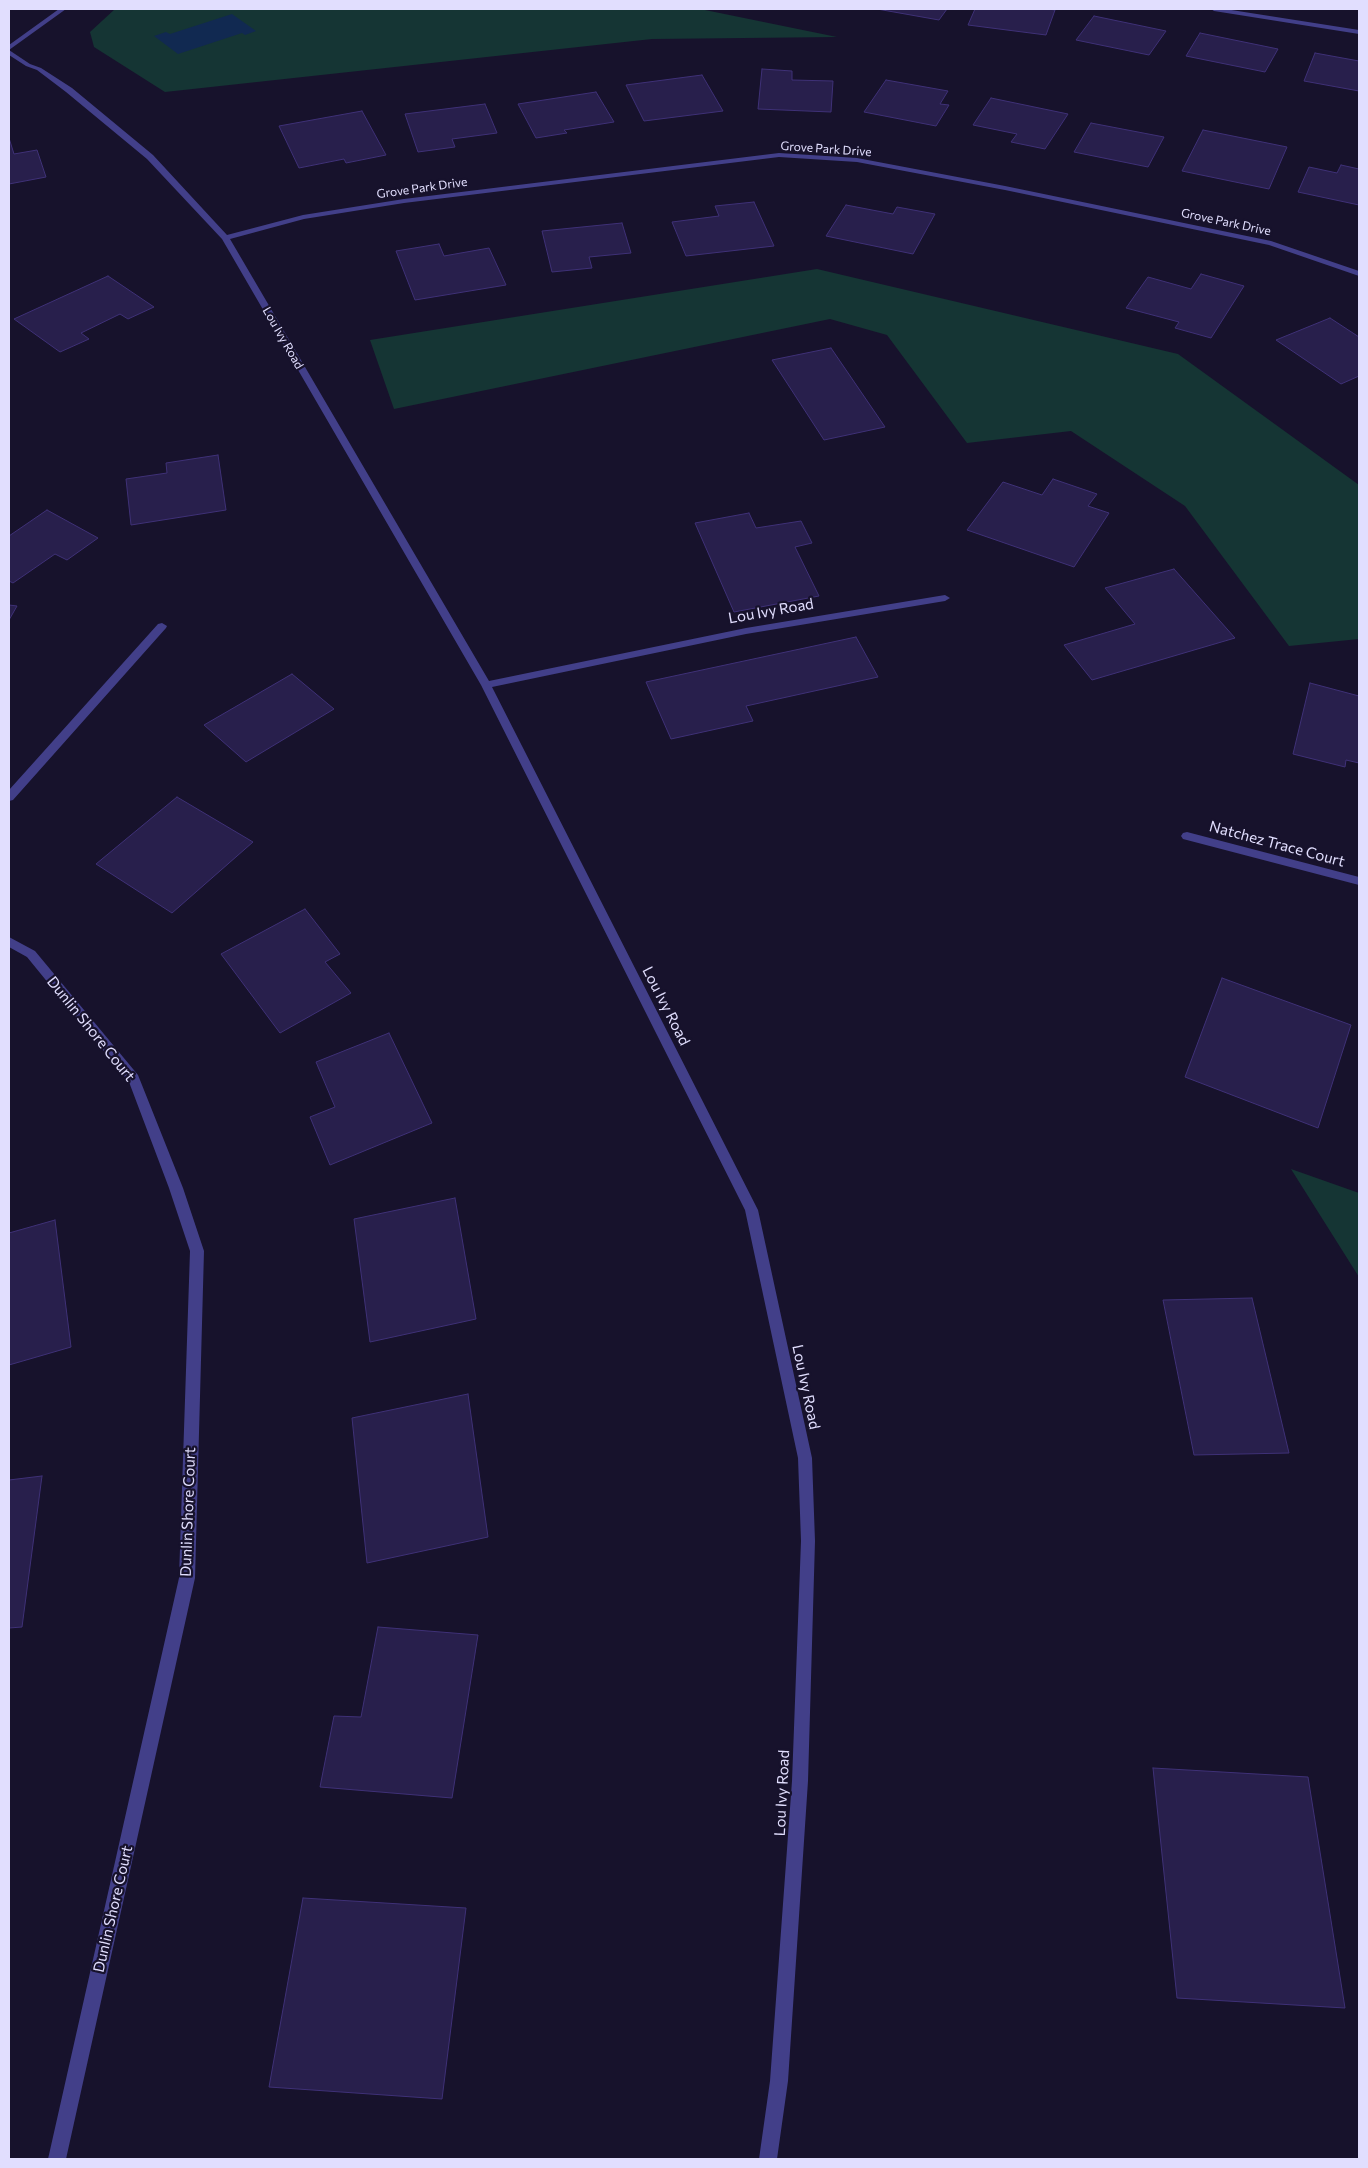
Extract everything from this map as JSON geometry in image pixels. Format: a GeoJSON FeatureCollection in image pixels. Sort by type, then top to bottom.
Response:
{"type":"FeatureCollection","features":[{"type":"Feature","properties":{"kind":"street"},"geometry":{"type":"LineString","coordinates":[[9,48],[63,9]]}},
{"type":"Feature","properties":{"kind":"street"},"geometry":{"type":"LineString","coordinates":[[1214,9],[1359,32]]}},
{"type":"Feature","properties":{"kind":"street","name":"Lou Ivy Road"},"geometry":{"type":"LineString","coordinates":[[9,52],[28,65],[39,69],[69,90],[150,157],[225,238],[486,686],[751,1210],[804,1458],[808,1541],[800,1781],[779,2081],[768,2159]]}},
{"type":"Feature","properties":{"kind":"street","name":"Grove Park Drive"},"geometry":{"type":"LineString","coordinates":[[225,238],[303,217],[404,201],[779,155],[857,160],[1005,188],[1271,243],[1359,274]]}},
{"type":"Feature","properties":{"kind":"street","name":"Lou Ivy Road"},"geometry":{"type":"LineString","coordinates":[[486,686],[746,631],[944,598]]}},
{"type":"Feature","properties":{"kind":"street"},"geometry":{"type":"LineString","coordinates":[[9,798],[162,626]]}},
{"type":"Feature","properties":{"kind":"street","name":"Natchez Trace Court"},"geometry":{"type":"LineString","coordinates":[[1187,836],[1359,881]]}},
{"type":"Feature","properties":{"kind":"street","name":"Dunlin Shore Court"},"geometry":{"type":"LineString","coordinates":[[9,942],[30,954],[134,1079],[198,1251],[187,1578],[57,2159]]}},
{"type":"Feature","properties":{"kind":"green space"},"geometry":{"type":"Polygon","coordinates":[[[115,9],[700,9],[837,37],[652,39],[165,92],[94,47],[90,32],[115,9]]]}},
{"type":"Feature","properties":{"kind":"green space"},"geometry":{"type":"Polygon","coordinates":[[[817,269],[1178,354],[1359,485],[1359,639],[1289,646],[1185,506],[1071,431],[967,443],[887,335],[830,319],[394,409],[370,340],[817,269]]]}},
{"type":"Feature","properties":{"kind":"green space"},"geometry":{"type":"Polygon","coordinates":[[[1291,1169],[1359,1193],[1359,1277],[1291,1169]]]}},
{"type":"Feature","properties":{"kind":"water"},"geometry":{"type":"Polygon","coordinates":[[[232,14],[256,31],[245,35],[242,33],[178,54],[154,36],[166,32],[170,34],[232,14]]]}},
{"type":"Feature","properties":{"kind":"building"},"geometry":{"type":"Polygon","coordinates":[[[877,9],[947,9],[939,20],[877,9]]]}},
{"type":"Feature","properties":{"kind":"building"},"geometry":{"type":"Polygon","coordinates":[[[975,9],[1055,10],[1046,35],[968,25],[975,9]]]}},
{"type":"Feature","properties":{"kind":"building"},"geometry":{"type":"Polygon","coordinates":[[[1094,16],[1166,31],[1149,55],[1076,40],[1094,16]]]}},
{"type":"Feature","properties":{"kind":"building"},"geometry":{"type":"Polygon","coordinates":[[[1200,33],[1278,49],[1265,72],[1186,56],[1200,33]]]}},
{"type":"Feature","properties":{"kind":"building"},"geometry":{"type":"Polygon","coordinates":[[[1315,53],[1359,61],[1359,91],[1304,81],[1315,53]]]}},
{"type":"Feature","properties":{"kind":"building"},"geometry":{"type":"Polygon","coordinates":[[[762,69],[792,71],[792,80],[833,81],[831,112],[758,109],[762,69]]]}},
{"type":"Feature","properties":{"kind":"building"},"geometry":{"type":"Polygon","coordinates":[[[702,75],[723,111],[644,121],[626,85],[702,75]]]}},
{"type":"Feature","properties":{"kind":"building"},"geometry":{"type":"Polygon","coordinates":[[[886,80],[948,91],[940,104],[949,105],[936,126],[864,112],[886,80]]]}},
{"type":"Feature","properties":{"kind":"building"},"geometry":{"type":"Polygon","coordinates":[[[596,92],[614,122],[564,130],[567,133],[536,138],[518,104],[596,92]]]}},
{"type":"Feature","properties":{"kind":"building"},"geometry":{"type":"Polygon","coordinates":[[[991,98],[1068,114],[1045,149],[1011,142],[1017,134],[973,125],[991,98]]]}},
{"type":"Feature","properties":{"kind":"building"},"geometry":{"type":"Polygon","coordinates":[[[485,104],[497,133],[452,139],[455,147],[418,152],[405,114],[485,104]]]}},
{"type":"Feature","properties":{"kind":"building"},"geometry":{"type":"Polygon","coordinates":[[[362,111],[386,155],[346,163],[344,159],[299,168],[279,126],[362,111]]]}},
{"type":"Feature","properties":{"kind":"building"},"geometry":{"type":"Polygon","coordinates":[[[1091,123],[1164,137],[1148,167],[1074,152],[1091,123]]]}},
{"type":"Feature","properties":{"kind":"building"},"geometry":{"type":"Polygon","coordinates":[[[1203,130],[1287,147],[1269,189],[1182,171],[1203,130]]]}},
{"type":"Feature","properties":{"kind":"building"},"geometry":{"type":"Polygon","coordinates":[[[9,138],[14,154],[37,150],[46,177],[9,184],[9,138]]]}},
{"type":"Feature","properties":{"kind":"building"},"geometry":{"type":"Polygon","coordinates":[[[1341,165],[1359,169],[1359,205],[1298,192],[1309,167],[1337,173],[1341,165]]]}},
{"type":"Feature","properties":{"kind":"building"},"geometry":{"type":"Polygon","coordinates":[[[754,202],[774,246],[686,256],[672,222],[719,216],[715,206],[754,202]]]}},
{"type":"Feature","properties":{"kind":"building"},"geometry":{"type":"Polygon","coordinates":[[[846,205],[893,214],[897,207],[935,214],[913,254],[826,236],[846,205]]]}},
{"type":"Feature","properties":{"kind":"building"},"geometry":{"type":"Polygon","coordinates":[[[622,223],[631,253],[589,257],[592,268],[552,272],[542,231],[622,223]]]}},
{"type":"Feature","properties":{"kind":"building"},"geometry":{"type":"Polygon","coordinates":[[[439,244],[444,256],[489,248],[506,285],[415,300],[396,251],[439,244]]]}},
{"type":"Feature","properties":{"kind":"building"},"geometry":{"type":"Polygon","coordinates":[[[1201,274],[1244,286],[1211,338],[1175,328],[1179,322],[1126,308],[1148,277],[1191,289],[1201,274]]]}},
{"type":"Feature","properties":{"kind":"building"},"geometry":{"type":"Polygon","coordinates":[[[108,276],[154,307],[128,319],[120,314],[81,333],[89,339],[60,352],[14,319],[108,276]]]}},
{"type":"Feature","properties":{"kind":"building"},"geometry":{"type":"Polygon","coordinates":[[[1330,318],[1359,337],[1359,376],[1341,384],[1276,340],[1330,318]]]}},
{"type":"Feature","properties":{"kind":"building"},"geometry":{"type":"Polygon","coordinates":[[[831,348],[885,427],[824,440],[772,360],[831,348]]]}},
{"type":"Feature","properties":{"kind":"building"},"geometry":{"type":"Polygon","coordinates":[[[218,455],[226,510],[131,525],[126,479],[167,473],[166,463],[218,455]]]}},
{"type":"Feature","properties":{"kind":"building"},"geometry":{"type":"Polygon","coordinates":[[[1053,479],[1097,494],[1088,506],[1109,513],[1074,567],[967,530],[1003,482],[1042,495],[1053,479]]]}},
{"type":"Feature","properties":{"kind":"building"},"geometry":{"type":"Polygon","coordinates":[[[47,510],[98,538],[67,560],[55,554],[13,583],[9,581],[9,536],[47,510]]]}},
{"type":"Feature","properties":{"kind":"building"},"geometry":{"type":"Polygon","coordinates":[[[749,513],[756,528],[801,521],[812,543],[795,547],[819,596],[734,612],[695,523],[749,513]]]}},
{"type":"Feature","properties":{"kind":"building"},"geometry":{"type":"Polygon","coordinates":[[[1174,569],[1235,638],[1092,680],[1064,645],[1135,624],[1105,588],[1174,569]]]}},
{"type":"Feature","properties":{"kind":"building"},"geometry":{"type":"Polygon","coordinates":[[[9,605],[17,606],[9,620],[9,605]]]}},
{"type":"Feature","properties":{"kind":"building"},"geometry":{"type":"Polygon","coordinates":[[[856,637],[878,677],[746,706],[753,721],[671,739],[646,682],[856,637]]]}},
{"type":"Feature","properties":{"kind":"building"},"geometry":{"type":"Polygon","coordinates":[[[292,674],[334,709],[246,762],[204,725],[292,674]]]}},
{"type":"Feature","properties":{"kind":"building"},"geometry":{"type":"Polygon","coordinates":[[[1310,683],[1359,696],[1359,763],[1346,760],[1345,767],[1293,754],[1310,683]]]}},
{"type":"Feature","properties":{"kind":"building"},"geometry":{"type":"Polygon","coordinates":[[[177,797],[253,842],[172,913],[96,864],[177,797]]]}},
{"type":"Feature","properties":{"kind":"building"},"geometry":{"type":"Polygon","coordinates":[[[305,909],[340,954],[325,962],[351,993],[280,1033],[221,954],[305,909]]]}},
{"type":"Feature","properties":{"kind":"building"},"geometry":{"type":"Polygon","coordinates":[[[1222,978],[1351,1025],[1318,1128],[1185,1077],[1222,978]]]}},
{"type":"Feature","properties":{"kind":"building"},"geometry":{"type":"Polygon","coordinates":[[[389,1033],[432,1123],[330,1165],[310,1117],[335,1107],[316,1062],[389,1033]]]}},
{"type":"Feature","properties":{"kind":"building"},"geometry":{"type":"Polygon","coordinates":[[[455,1198],[476,1319],[370,1342],[354,1219],[455,1198]]]}},
{"type":"Feature","properties":{"kind":"building"},"geometry":{"type":"Polygon","coordinates":[[[55,1220],[71,1347],[9,1365],[9,1233],[55,1220]]]}},
{"type":"Feature","properties":{"kind":"building"},"geometry":{"type":"Polygon","coordinates":[[[1252,1298],[1289,1453],[1194,1455],[1163,1300],[1252,1298]]]}},
{"type":"Feature","properties":{"kind":"building"},"geometry":{"type":"Polygon","coordinates":[[[468,1394],[488,1537],[367,1563],[352,1418],[468,1394]]]}},
{"type":"Feature","properties":{"kind":"building"},"geometry":{"type":"Polygon","coordinates":[[[42,1476],[22,1627],[9,1628],[9,1480],[42,1476]]]}},
{"type":"Feature","properties":{"kind":"building"},"geometry":{"type":"Polygon","coordinates":[[[378,1627],[478,1635],[452,1798],[320,1787],[334,1716],[361,1717],[378,1627]]]}},
{"type":"Feature","properties":{"kind":"building"},"geometry":{"type":"Polygon","coordinates":[[[1153,1768],[1308,1777],[1345,2008],[1177,1998],[1153,1768]]]}},
{"type":"Feature","properties":{"kind":"building"},"geometry":{"type":"Polygon","coordinates":[[[303,1898],[466,1908],[442,2099],[269,2087],[303,1898]]]}}]}
